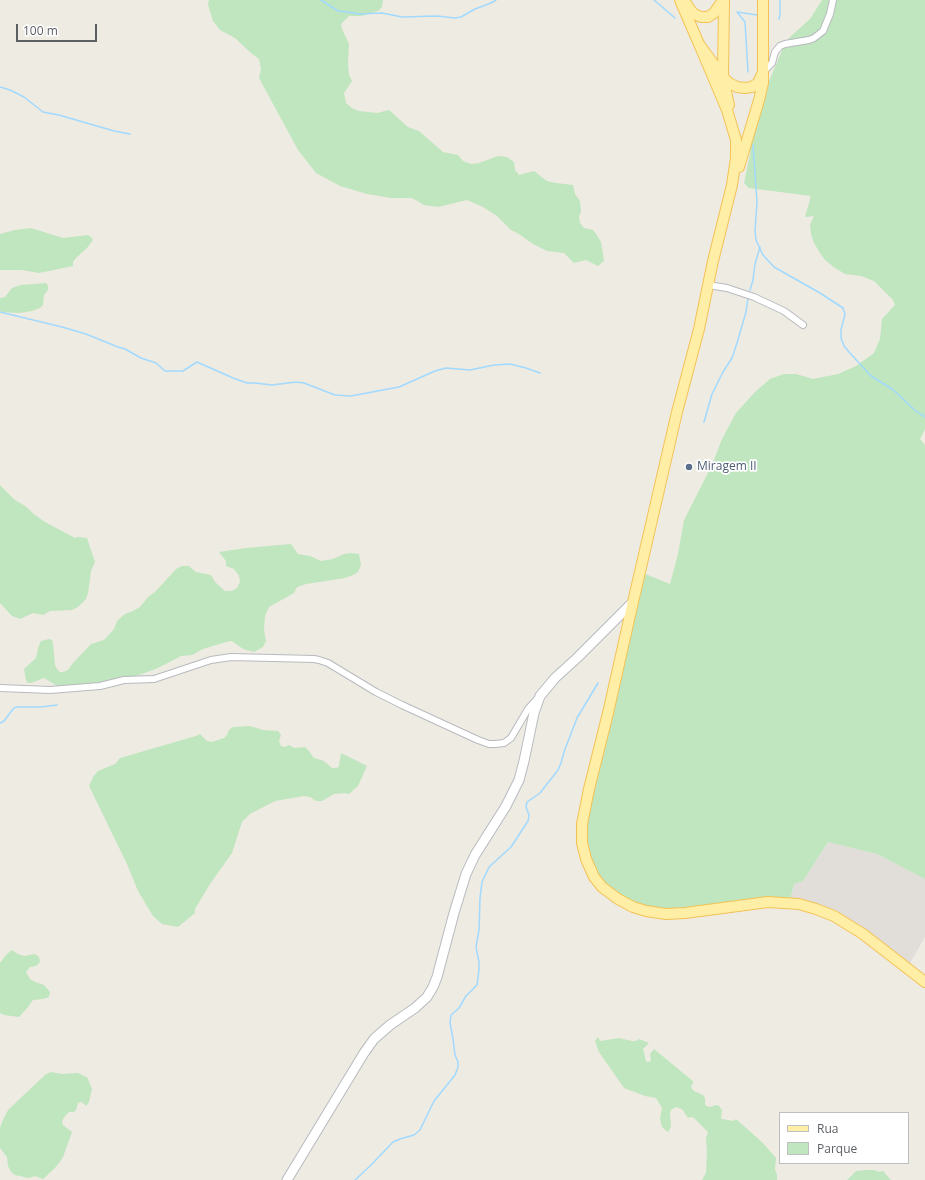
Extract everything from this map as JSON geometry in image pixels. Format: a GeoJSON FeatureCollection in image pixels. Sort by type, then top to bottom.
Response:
{"type":"FeatureCollection","features":[{"type":"Feature","properties":{"kind":"main road"},"geometry":{"type":"LineString","coordinates":[[680,0],[726,110],[736,140]]}},
{"type":"Feature","properties":{"kind":"main road"},"geometry":{"type":"LineString","coordinates":[[684,0],[694,14],[702,17],[708,17],[714,13],[723,0]]}},
{"type":"Feature","properties":{"kind":"main road"},"geometry":{"type":"LineString","coordinates":[[723,0],[723,77],[734,123],[736,140],[736,158],[732,185],[713,261],[699,328],[677,412],[608,713],[589,789],[582,824],[583,848],[594,877],[602,887],[618,899],[633,907],[646,911],[666,914],[685,913],[768,902],[799,904],[816,908],[834,916],[863,934],[925,982]]}},
{"type":"Feature","properties":{"kind":"main road"},"geometry":{"type":"LineString","coordinates":[[732,185],[740,165],[763,83],[763,0]]}},
{"type":"Feature","properties":{"kind":"main road"},"geometry":{"type":"LineString","coordinates":[[698,44],[723,77],[737,87],[752,87],[758,83],[764,71]]}},
{"type":"Feature","properties":{"kind":"street"},"geometry":{"type":"LineString","coordinates":[[764,71],[772,63],[775,52],[780,46],[809,40],[823,31],[830,14],[833,0]]}},
{"type":"Feature","properties":{"kind":"street"},"geometry":{"type":"LineString","coordinates":[[708,285],[727,288],[754,297],[784,311],[803,325]]}},
{"type":"Feature","properties":{"kind":"street"},"geometry":{"type":"LineString","coordinates":[[0,688],[50,690],[100,686],[124,680],[154,679],[204,662],[231,657],[314,659],[328,663],[376,692],[478,740],[490,744],[504,743],[511,738],[528,709],[555,678],[633,602]]}},
{"type":"Feature","properties":{"kind":"street"},"geometry":{"type":"LineString","coordinates":[[287,1180],[368,1046],[384,1030],[415,1008],[427,997],[433,987],[466,874],[475,855],[506,806],[519,780],[534,713],[540,696]]}},
{"type":"Feature","properties":{"kind":"shaded area"},"geometry":{"type":"Polygon","coordinates":[[[828,842],[877,854],[925,879],[925,937],[909,965],[870,934],[790,900],[794,884],[803,881],[828,842]]]}},
{"type":"Feature","properties":{"kind":"green space"},"geometry":{"type":"Polygon","coordinates":[[[209,0],[383,0],[382,7],[378,11],[362,16],[349,16],[341,24],[349,44],[348,64],[349,75],[352,81],[344,93],[346,103],[359,111],[377,113],[389,110],[408,127],[419,131],[443,152],[458,155],[463,161],[471,164],[479,163],[498,156],[507,157],[514,162],[515,170],[519,175],[534,171],[547,181],[573,185],[575,194],[580,201],[580,223],[584,228],[593,230],[596,234],[601,242],[604,261],[598,266],[586,260],[574,263],[564,253],[547,251],[511,230],[497,216],[483,207],[467,200],[438,207],[424,205],[412,198],[391,198],[367,194],[340,186],[316,173],[298,150],[259,78],[261,69],[259,59],[235,38],[220,30],[213,21],[208,5],[209,0]]]}},
{"type":"Feature","properties":{"kind":"green space"},"geometry":{"type":"Polygon","coordinates":[[[822,0],[925,0],[925,429],[920,439],[925,445],[925,879],[877,854],[828,842],[803,881],[794,884],[790,900],[662,911],[635,905],[595,876],[583,829],[643,573],[670,584],[678,554],[684,520],[712,465],[722,439],[736,413],[755,392],[770,379],[784,374],[796,374],[813,379],[838,374],[856,366],[874,353],[880,339],[882,319],[895,305],[893,300],[874,281],[861,276],[845,274],[825,260],[814,243],[811,234],[810,225],[814,216],[805,217],[811,196],[749,188],[744,183],[750,154],[751,133],[764,93],[783,48],[790,37],[810,19],[822,0]]]}},
{"type":"Feature","properties":{"kind":"green space"},"geometry":{"type":"Polygon","coordinates":[[[31,228],[63,238],[88,235],[93,240],[76,258],[73,262],[73,266],[39,273],[22,270],[0,270],[0,234],[31,228]]]}},
{"type":"Feature","properties":{"kind":"green space"},"geometry":{"type":"Polygon","coordinates":[[[46,283],[48,290],[44,295],[43,305],[40,308],[19,313],[0,312],[0,298],[5,297],[12,288],[21,285],[46,283]]]}},
{"type":"Feature","properties":{"kind":"green space"},"geometry":{"type":"Polygon","coordinates":[[[0,485],[15,500],[45,522],[75,538],[87,538],[95,562],[91,571],[86,599],[78,607],[72,610],[50,611],[43,615],[33,613],[20,619],[12,616],[0,603],[0,485]]]}},
{"type":"Feature","properties":{"kind":"green space"},"geometry":{"type":"Polygon","coordinates":[[[291,544],[298,554],[310,556],[321,561],[333,559],[344,554],[359,554],[361,565],[358,572],[345,578],[306,584],[297,587],[294,593],[269,607],[265,616],[264,630],[266,641],[263,647],[254,652],[243,649],[232,641],[226,642],[203,649],[192,655],[181,656],[158,668],[128,679],[90,687],[59,687],[44,678],[31,683],[28,683],[26,680],[24,669],[36,658],[41,641],[49,639],[52,640],[55,665],[57,669],[60,672],[68,670],[91,644],[104,640],[114,629],[117,621],[125,614],[140,607],[176,569],[182,566],[189,566],[196,572],[211,575],[215,582],[225,591],[232,591],[237,588],[240,582],[239,576],[234,569],[226,566],[226,561],[219,552],[291,544]]]}},
{"type":"Feature","properties":{"kind":"green space"},"geometry":{"type":"Polygon","coordinates":[[[250,726],[263,730],[278,731],[281,735],[279,741],[281,746],[285,747],[289,745],[294,748],[305,747],[314,758],[324,761],[332,768],[337,768],[339,766],[341,753],[367,766],[358,786],[349,794],[334,794],[322,801],[316,801],[310,797],[304,796],[275,801],[250,814],[242,822],[232,853],[210,884],[195,909],[195,913],[178,927],[162,924],[153,916],[138,891],[127,864],[89,786],[93,777],[98,771],[115,764],[120,758],[200,734],[207,741],[212,742],[224,738],[233,727],[250,726]]]}},
{"type":"Feature","properties":{"kind":"green space"},"geometry":{"type":"Polygon","coordinates":[[[12,950],[24,956],[35,954],[39,957],[40,962],[36,966],[30,967],[26,972],[30,979],[44,985],[50,992],[49,997],[33,1000],[19,1017],[0,1013],[0,963],[12,950]]]}},
{"type":"Feature","properties":{"kind":"green space"},"geometry":{"type":"Polygon","coordinates":[[[598,1037],[600,1041],[619,1038],[632,1041],[639,1039],[649,1043],[643,1049],[646,1061],[651,1061],[650,1054],[654,1049],[694,1082],[691,1086],[692,1089],[703,1095],[706,1106],[719,1106],[722,1110],[722,1119],[733,1121],[736,1119],[763,1143],[776,1158],[775,1169],[777,1180],[702,1180],[706,1173],[707,1131],[694,1118],[688,1118],[682,1109],[676,1107],[671,1110],[670,1113],[671,1127],[668,1132],[662,1127],[660,1119],[662,1108],[656,1098],[645,1096],[624,1088],[599,1052],[595,1041],[598,1037]]]}},
{"type":"Feature","properties":{"kind":"green space"},"geometry":{"type":"Polygon","coordinates":[[[51,1072],[62,1074],[78,1073],[87,1077],[92,1089],[89,1102],[86,1106],[82,1102],[78,1103],[76,1110],[74,1112],[69,1112],[63,1119],[63,1125],[72,1132],[63,1157],[54,1169],[43,1179],[35,1176],[29,1178],[15,1175],[11,1172],[8,1166],[7,1157],[0,1148],[0,1128],[2,1122],[8,1110],[45,1075],[51,1072]]]}},
{"type":"Feature","properties":{"kind":"green space"},"geometry":{"type":"Polygon","coordinates":[[[874,1170],[879,1172],[883,1171],[891,1180],[847,1180],[856,1171],[874,1170]]]}},
{"type":"Feature","properties":{"kind":"waterway"},"geometry":{"type":"LineString","coordinates":[[321,0],[338,11],[359,14],[382,13],[402,17],[437,16],[455,18],[461,17],[496,0]]}},
{"type":"Feature","properties":{"kind":"waterway"},"geometry":{"type":"LineString","coordinates":[[654,0],[675,18]]}},
{"type":"Feature","properties":{"kind":"waterway"},"geometry":{"type":"LineString","coordinates":[[779,19],[780,0]]}},
{"type":"Feature","properties":{"kind":"waterway"},"geometry":{"type":"LineString","coordinates":[[737,12],[745,22],[748,72]]}},
{"type":"Feature","properties":{"kind":"waterway"},"geometry":{"type":"LineString","coordinates":[[737,12],[757,15]]}},
{"type":"Feature","properties":{"kind":"waterway"},"geometry":{"type":"LineString","coordinates":[[0,87],[24,97],[43,112],[130,134]]}},
{"type":"Feature","properties":{"kind":"waterway"},"geometry":{"type":"LineString","coordinates":[[753,145],[757,202],[755,231],[756,240],[763,255],[774,267],[843,308],[845,314],[841,330],[841,338],[844,346],[871,376],[892,389],[916,411],[925,417]]}},
{"type":"Feature","properties":{"kind":"waterway"},"geometry":{"type":"LineString","coordinates":[[750,290],[760,247]]}},
{"type":"Feature","properties":{"kind":"waterway"},"geometry":{"type":"LineString","coordinates":[[704,422],[712,394],[732,358],[746,312],[748,298]]}},
{"type":"Feature","properties":{"kind":"waterway"},"geometry":{"type":"LineString","coordinates":[[0,312],[86,334],[156,363],[165,371],[183,371],[197,362],[247,383],[272,385],[296,382],[304,383],[335,395],[351,396],[399,387],[435,371],[446,368],[470,370],[494,365],[510,364],[540,373]]}},
{"type":"Feature","properties":{"kind":"waterway"},"geometry":{"type":"LineString","coordinates":[[355,1180],[393,1142],[414,1135],[420,1130],[434,1101],[455,1075],[458,1062],[455,1055],[450,1023],[451,1015],[459,1008],[466,996],[477,985],[479,962],[476,947],[479,930],[482,882],[489,867],[511,847],[528,821],[529,815],[526,807],[527,802],[540,793],[558,770],[577,718],[598,683]]}},
{"type":"Feature","properties":{"kind":"waterway"},"geometry":{"type":"LineString","coordinates":[[0,723],[4,721],[14,708],[17,707],[57,705]]}},
{"type":"Feature","properties":{"kind":"place","name":"Miragem II"},"geometry":{"type":"Point","coordinates":[689,467]}}]}
